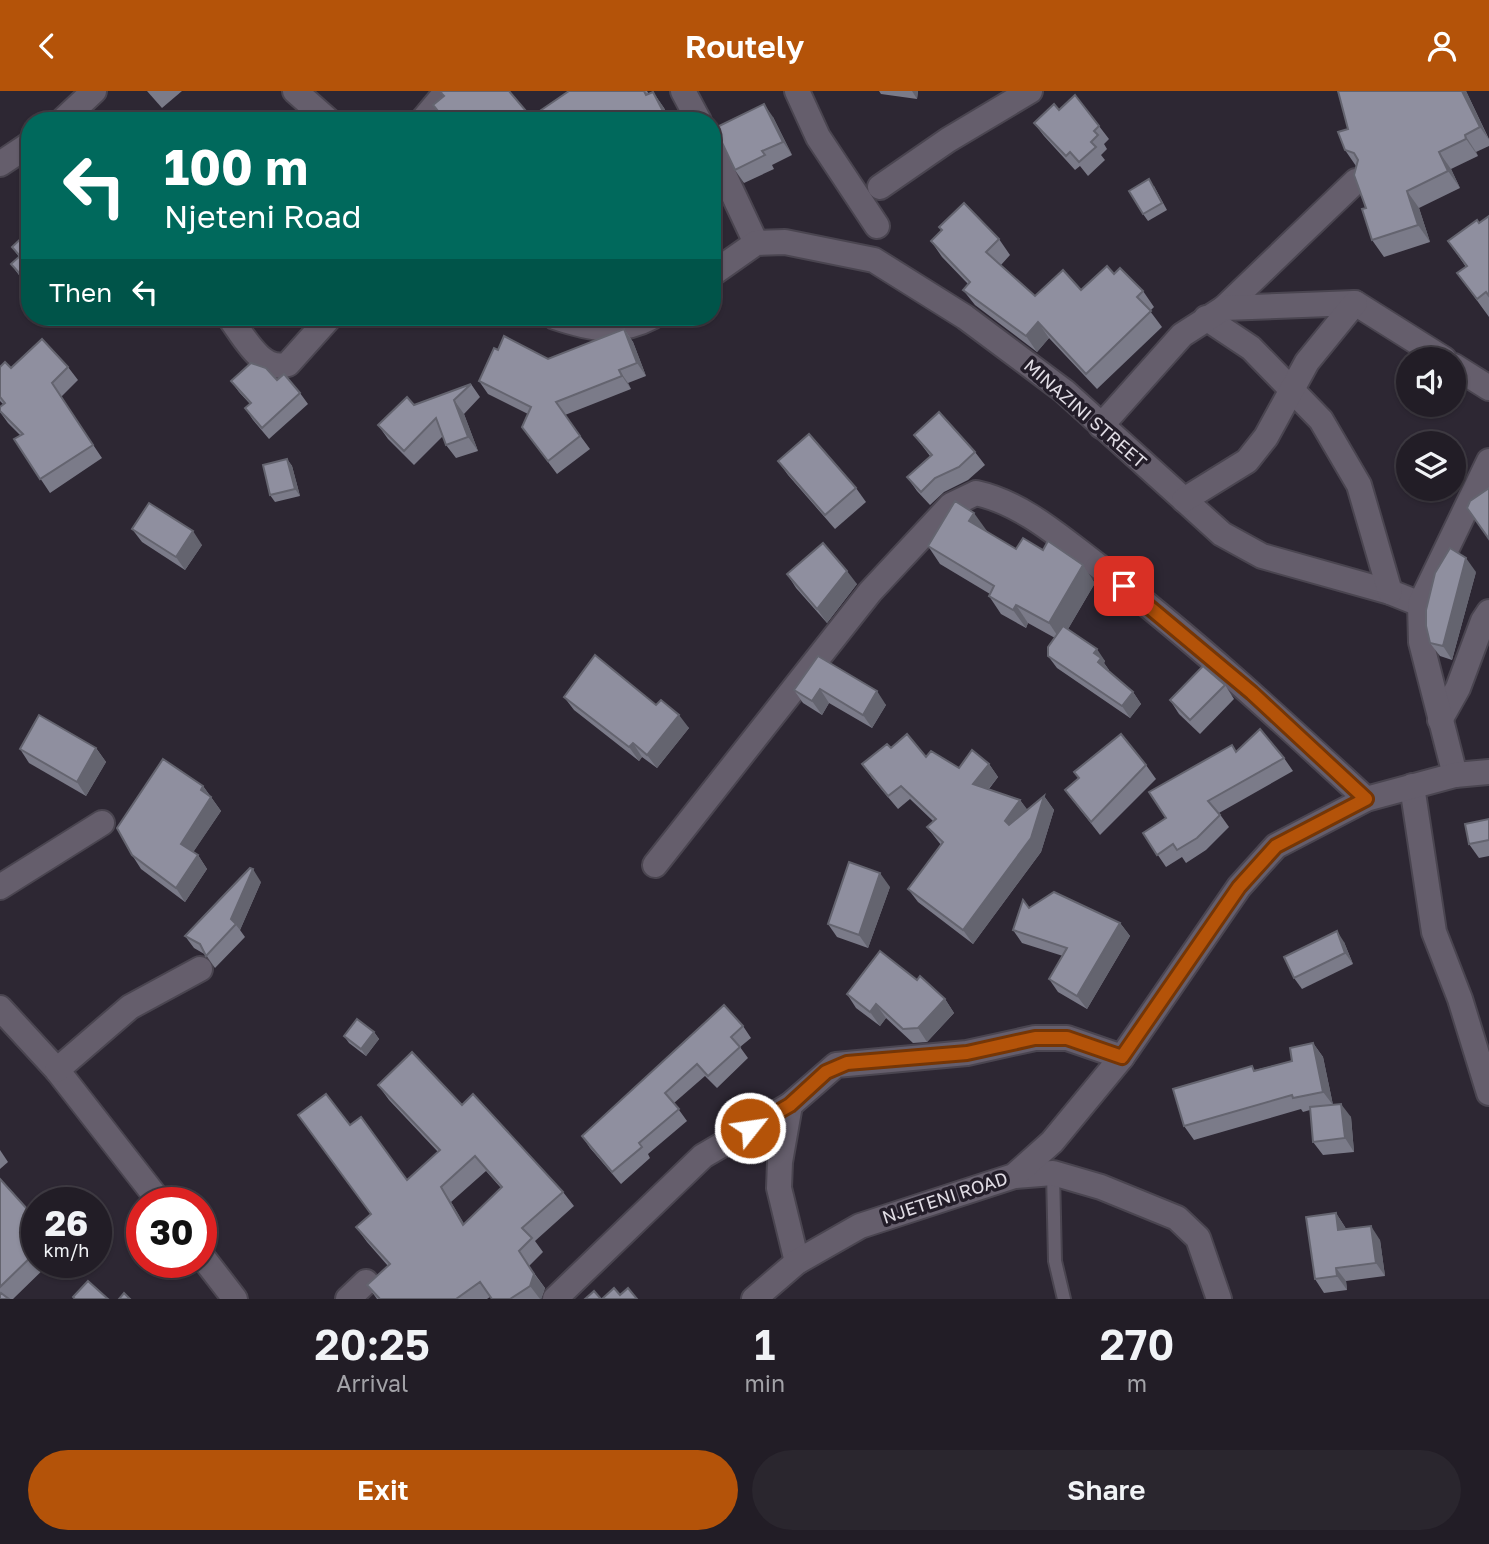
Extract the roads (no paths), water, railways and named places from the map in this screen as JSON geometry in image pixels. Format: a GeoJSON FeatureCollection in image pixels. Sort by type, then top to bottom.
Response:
{"type":"FeatureCollection","features":[{"type":"Feature","properties":{"kind":"street"},"geometry":{"type":"LineString","coordinates":[[72,112],[94,91]]}},
{"type":"Feature","properties":{"kind":"street"},"geometry":{"type":"LineString","coordinates":[[295,91],[319,112]]}},
{"type":"Feature","properties":{"kind":"street"},"geometry":{"type":"LineString","coordinates":[[430,112],[447,91]]}},
{"type":"Feature","properties":{"kind":"street"},"geometry":{"type":"LineString","coordinates":[[683,91],[694,112]]}},
{"type":"Feature","properties":{"kind":"street"},"geometry":{"type":"LineString","coordinates":[[797,91],[818,137],[877,226]]}},
{"type":"Feature","properties":{"kind":"street"},"geometry":{"type":"LineString","coordinates":[[880,187],[948,140],[1030,91]]}},
{"type":"Feature","properties":{"kind":"street"},"geometry":{"type":"LineString","coordinates":[[0,164],[21,149]]}},
{"type":"Feature","properties":{"kind":"street"},"geometry":{"type":"LineString","coordinates":[[721,168],[756,243],[721,268]]}},
{"type":"Feature","properties":{"kind":"street"},"geometry":{"type":"LineString","coordinates":[[1101,426],[1182,335],[1215,313],[1356,181]]}},
{"type":"Feature","properties":{"kind":"street","name":"MINAZINI STREET"},"geometry":{"type":"LineString","coordinates":[[756,243],[785,242],[874,260],[965,317],[1064,391],[1222,534],[1262,556],[1390,591],[1420,604]]}},
{"type":"Feature","properties":{"kind":"street"},"geometry":{"type":"LineString","coordinates":[[1215,313],[1355,303],[1425,347]]}},
{"type":"Feature","properties":{"kind":"street"},"geometry":{"type":"LineString","coordinates":[[1184,500],[1247,461],[1307,362],[1355,303]]}},
{"type":"Feature","properties":{"kind":"street"},"geometry":{"type":"LineString","coordinates":[[1215,313],[1321,420],[1359,485],[1390,591]]}},
{"type":"Feature","properties":{"kind":"street"},"geometry":{"type":"LineString","coordinates":[[236,326],[264,362],[280,367],[288,364],[322,326]]}},
{"type":"Feature","properties":{"kind":"street"},"geometry":{"type":"LineString","coordinates":[[583,326],[636,326]]}},
{"type":"Feature","properties":{"kind":"street"},"geometry":{"type":"LineString","coordinates":[[1466,374],[1489,388]]}},
{"type":"Feature","properties":{"kind":"street"},"geometry":{"type":"LineString","coordinates":[[1455,775],[1421,642],[1420,604],[1489,461]]}},
{"type":"Feature","properties":{"kind":"street"},"geometry":{"type":"LineString","coordinates":[[655,865],[870,591],[951,505],[976,492],[1001,498],[1059,535],[1124,586],[1252,693],[1366,799]]}},
{"type":"Feature","properties":{"kind":"street"},"geometry":{"type":"LineString","coordinates":[[1440,720],[1458,688],[1483,621],[1489,612]]}},
{"type":"Feature","properties":{"kind":"street","name":"NJETENI ROAD"},"geometry":{"type":"LineString","coordinates":[[754,1299],[797,1262],[860,1226],[1014,1176],[1052,1142],[1122,1057],[1239,887],[1276,846],[1366,799],[1455,775],[1489,772]]}},
{"type":"Feature","properties":{"kind":"street"},"geometry":{"type":"LineString","coordinates":[[1412,786],[1434,932],[1460,999],[1489,1093]]}},
{"type":"Feature","properties":{"kind":"street"},"geometry":{"type":"LineString","coordinates":[[0,887],[102,823]]}},
{"type":"Feature","properties":{"kind":"street"},"geometry":{"type":"LineString","coordinates":[[57,1070],[130,1007],[200,969]]}},
{"type":"Feature","properties":{"kind":"street"},"geometry":{"type":"LineString","coordinates":[[0,1008],[57,1070],[148,1187]]}},
{"type":"Feature","properties":{"kind":"street"},"geometry":{"type":"LineString","coordinates":[[555,1299],[703,1156],[790,1105],[826,1072],[847,1063],[967,1053],[1035,1038],[1067,1038],[1122,1057]]}},
{"type":"Feature","properties":{"kind":"street"},"geometry":{"type":"LineString","coordinates":[[790,1105],[780,1162],[779,1188],[797,1262]]}},
{"type":"Feature","properties":{"kind":"street"},"geometry":{"type":"LineString","coordinates":[[1014,1176],[1053,1173],[1101,1187],[1177,1218],[1198,1238],[1219,1299]]}},
{"type":"Feature","properties":{"kind":"street"},"geometry":{"type":"LineString","coordinates":[[217,1276],[235,1299]]}},
{"type":"Feature","properties":{"kind":"street"},"geometry":{"type":"LineString","coordinates":[[348,1299],[366,1282]]}},
{"type":"Feature","properties":{"kind":"lane"},"geometry":{"type":"LineString","coordinates":[[1053,1173],[1055,1261],[1064,1299]]}}]}
